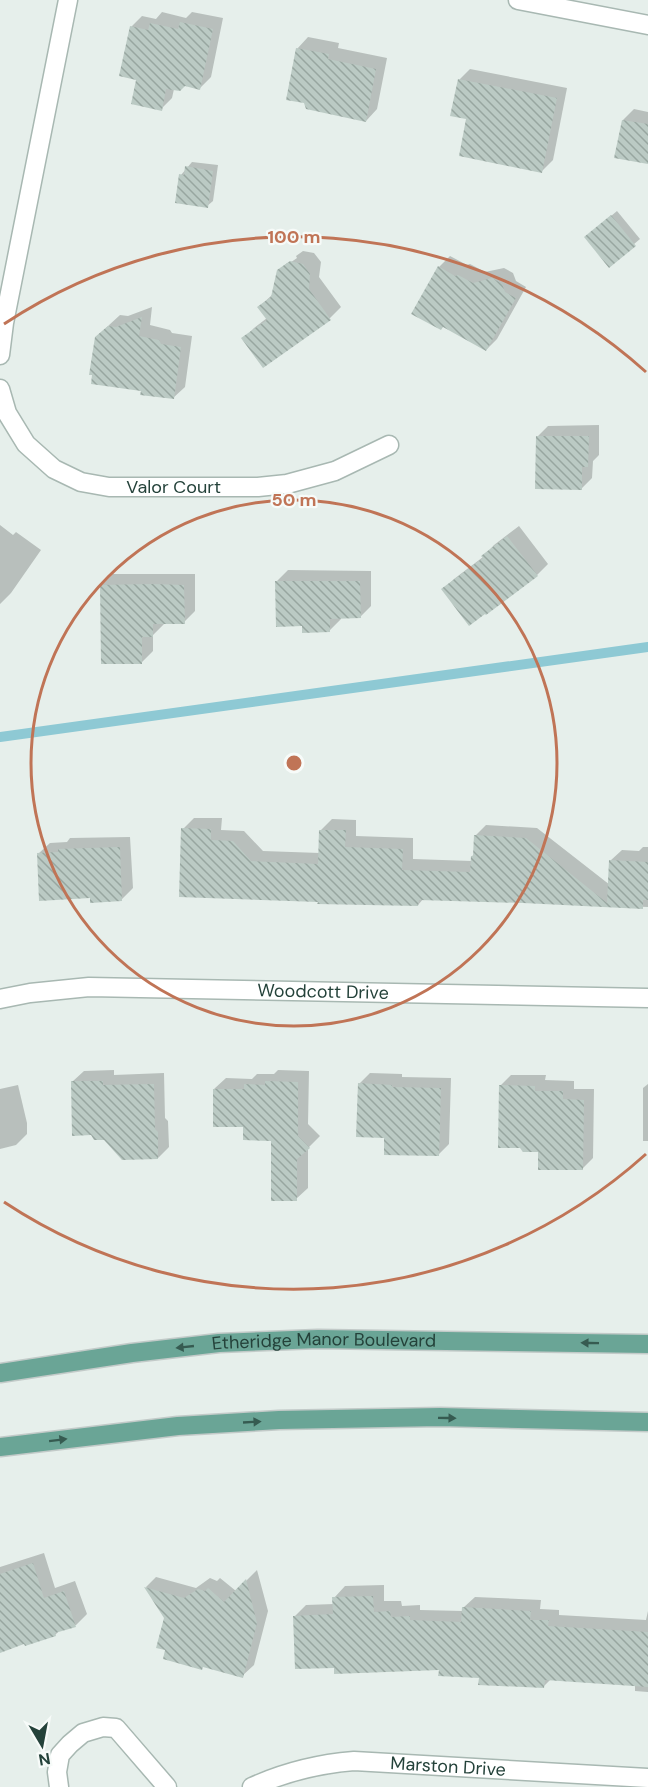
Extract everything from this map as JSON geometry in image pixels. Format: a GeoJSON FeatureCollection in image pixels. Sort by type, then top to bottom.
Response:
{"type":"FeatureCollection","features":[{"type":"Feature","properties":{"kind":"main road","name":"Etheridge Manor Boulevard"},"geometry":{"type":"LineString","coordinates":[[0,1373],[132,1353],[219,1343],[318,1339],[648,1344]]}},
{"type":"Feature","properties":{"kind":"main road"},"geometry":{"type":"LineString","coordinates":[[0,1447],[178,1426],[279,1420],[440,1417],[648,1422]]}},
{"type":"Feature","properties":{"kind":"street"},"geometry":{"type":"LineString","coordinates":[[0,355],[4,323],[68,0]]}},
{"type":"Feature","properties":{"kind":"street"},"geometry":{"type":"LineString","coordinates":[[518,0],[648,26]]}},
{"type":"Feature","properties":{"kind":"street","name":"Valor Court"},"geometry":{"type":"LineString","coordinates":[[0,389],[7,413],[26,444],[54,469],[81,482],[109,487],[258,487],[287,484],[335,471],[389,445]]}},
{"type":"Feature","properties":{"kind":"street","name":"Woodcott Drive"},"geometry":{"type":"LineString","coordinates":[[0,999],[30,993],[89,987],[648,998]]}},
{"type":"Feature","properties":{"kind":"street"},"geometry":{"type":"LineString","coordinates":[[59,1787],[57,1772],[60,1755],[83,1733],[103,1727],[116,1728],[167,1787]]}},
{"type":"Feature","properties":{"kind":"street","name":"Marston Drive"},"geometry":{"type":"LineString","coordinates":[[252,1787],[281,1774],[331,1763],[354,1761],[648,1778]]}},
{"type":"Feature","properties":{"kind":"building"},"geometry":{"type":"Polygon","coordinates":[[[180,22],[213,29],[200,90],[185,86],[180,91],[166,89],[162,111],[131,104],[136,80],[119,76],[130,26],[148,30],[150,23],[178,29],[180,22]]]}},
{"type":"Feature","properties":{"kind":"building"},"geometry":{"type":"Polygon","coordinates":[[[296,48],[329,54],[328,59],[376,69],[366,122],[306,109],[304,103],[286,100],[296,48]]]}},
{"type":"Feature","properties":{"kind":"building"},"geometry":{"type":"Polygon","coordinates":[[[458,79],[557,98],[542,173],[459,156],[466,119],[450,116],[458,79]]]}},
{"type":"Feature","properties":{"kind":"building"},"geometry":{"type":"Polygon","coordinates":[[[622,120],[648,124],[648,164],[614,158],[622,120]]]}},
{"type":"Feature","properties":{"kind":"building"},"geometry":{"type":"Polygon","coordinates":[[[185,166],[213,171],[208,208],[175,203],[179,174],[184,175],[185,166]]]}},
{"type":"Feature","properties":{"kind":"building"},"geometry":{"type":"Polygon","coordinates":[[[611,215],[636,246],[609,268],[584,237],[611,215]]]}},
{"type":"Feature","properties":{"kind":"building"},"geometry":{"type":"Polygon","coordinates":[[[290,261],[303,264],[310,274],[309,289],[331,320],[263,368],[241,338],[267,320],[257,307],[271,297],[277,270],[290,261]]]}},
{"type":"Feature","properties":{"kind":"building"},"geometry":{"type":"Polygon","coordinates":[[[438,266],[473,283],[492,278],[502,284],[505,292],[516,298],[486,351],[443,327],[441,330],[411,314],[438,266]]]}},
{"type":"Feature","properties":{"kind":"building"},"geometry":{"type":"Polygon","coordinates":[[[142,317],[139,336],[159,340],[161,344],[181,347],[174,399],[140,395],[141,391],[91,384],[92,375],[89,375],[95,337],[108,326],[116,327],[142,317]]]}},
{"type":"Feature","properties":{"kind":"building"},"geometry":{"type":"Polygon","coordinates":[[[536,436],[589,436],[588,467],[582,467],[582,490],[535,489],[536,436]]]}},
{"type":"Feature","properties":{"kind":"building"},"geometry":{"type":"Polygon","coordinates":[[[507,536],[538,576],[469,626],[441,589],[483,558],[481,556],[507,536]]]}},
{"type":"Feature","properties":{"kind":"building"},"geometry":{"type":"Polygon","coordinates":[[[275,581],[360,581],[361,618],[330,619],[330,632],[302,633],[302,626],[276,627],[275,581]]]}},
{"type":"Feature","properties":{"kind":"building"},"geometry":{"type":"Polygon","coordinates":[[[100,585],[184,585],[185,624],[153,624],[153,637],[142,637],[142,664],[101,664],[100,585]]]}},
{"type":"Feature","properties":{"kind":"building"},"geometry":{"type":"Polygon","coordinates":[[[181,828],[211,829],[211,840],[233,841],[251,861],[318,864],[319,830],[346,830],[345,847],[403,849],[402,870],[470,872],[474,835],[526,838],[607,903],[609,860],[648,862],[648,900],[643,900],[643,909],[419,900],[418,906],[317,904],[318,902],[179,897],[181,828]]]}},
{"type":"Feature","properties":{"kind":"building"},"geometry":{"type":"Polygon","coordinates":[[[120,847],[122,901],[90,903],[90,898],[39,901],[37,853],[58,852],[58,849],[120,847]]]}},
{"type":"Feature","properties":{"kind":"building"},"geometry":{"type":"Polygon","coordinates":[[[71,1081],[103,1081],[103,1085],[154,1084],[158,1159],[122,1160],[104,1140],[94,1140],[91,1135],[72,1136],[71,1081]]]}},
{"type":"Feature","properties":{"kind":"building"},"geometry":{"type":"Polygon","coordinates":[[[265,1081],[298,1082],[298,1136],[310,1148],[297,1159],[297,1201],[271,1201],[271,1141],[243,1140],[243,1127],[213,1127],[213,1089],[244,1089],[244,1084],[265,1085],[265,1081]]]}},
{"type":"Feature","properties":{"kind":"building"},"geometry":{"type":"Polygon","coordinates":[[[358,1083],[392,1085],[392,1087],[441,1088],[439,1156],[384,1155],[384,1138],[356,1137],[358,1083]]]}},
{"type":"Feature","properties":{"kind":"building"},"geometry":{"type":"Polygon","coordinates":[[[499,1085],[535,1086],[535,1091],[563,1091],[563,1099],[584,1100],[583,1170],[538,1170],[538,1152],[523,1152],[520,1148],[498,1148],[499,1085]]]}},
{"type":"Feature","properties":{"kind":"building"},"geometry":{"type":"Polygon","coordinates":[[[33,1563],[44,1598],[64,1591],[76,1627],[55,1633],[56,1636],[0,1653],[0,1574],[33,1563]]]}},
{"type":"Feature","properties":{"kind":"building"},"geometry":{"type":"Polygon","coordinates":[[[246,1579],[257,1623],[243,1678],[163,1659],[165,1650],[156,1648],[164,1618],[144,1587],[184,1598],[198,1589],[205,1591],[208,1588],[224,1602],[246,1579]]]}},
{"type":"Feature","properties":{"kind":"building"},"geometry":{"type":"Polygon","coordinates":[[[373,1596],[374,1612],[390,1611],[391,1617],[410,1616],[410,1620],[461,1622],[462,1607],[531,1611],[530,1620],[549,1620],[548,1626],[648,1632],[648,1687],[545,1680],[544,1688],[478,1685],[479,1678],[438,1676],[439,1670],[334,1674],[334,1668],[295,1669],[293,1616],[333,1614],[332,1597],[373,1596]]]}},
{"type":"Feature","properties":{"kind":"waterway"},"geometry":{"type":"LineString","coordinates":[[0,737],[648,647]]}}]}
